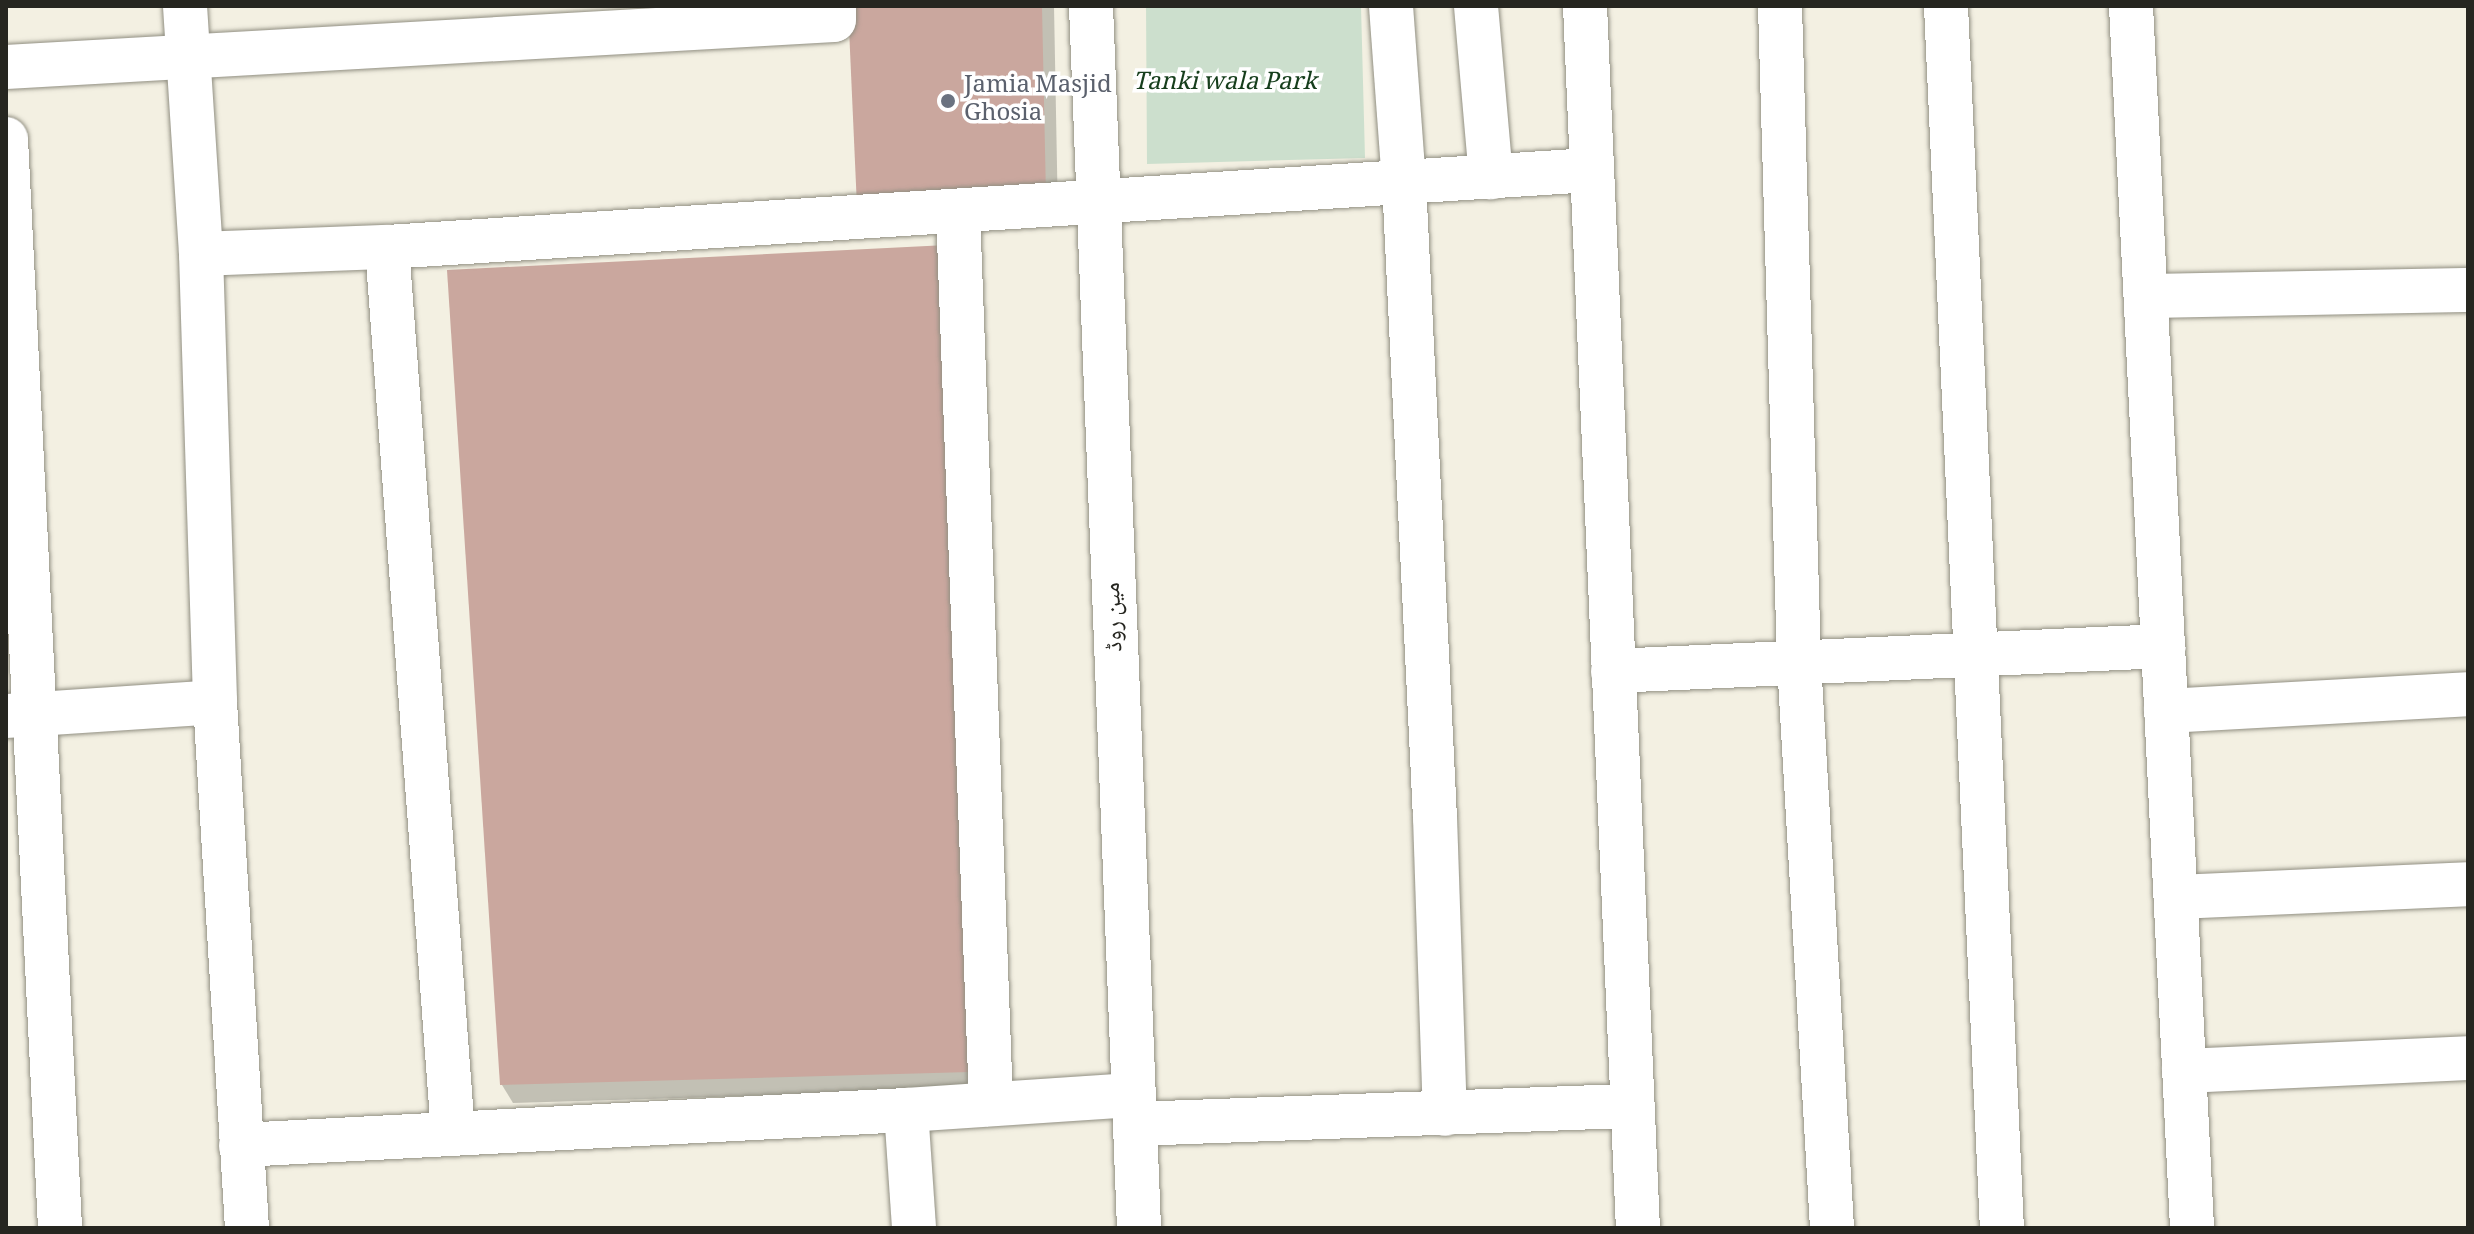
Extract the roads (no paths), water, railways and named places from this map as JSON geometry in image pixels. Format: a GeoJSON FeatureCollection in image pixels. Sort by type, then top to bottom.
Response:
{"type":"FeatureCollection","features":[{"type":"Feature","properties":{"kind":"street"},"geometry":{"type":"LineString","coordinates":[[185,6],[201,254],[215,702],[247,1228]]}},
{"type":"Feature","properties":{"kind":"street"},"geometry":{"type":"LineString","coordinates":[[6,67],[834,20],[834,6]]}},
{"type":"Feature","properties":{"kind":"street","name":"مین روڈ"},"geometry":{"type":"LineString","coordinates":[[1091,6],[1139,1228]]}},
{"type":"Feature","properties":{"kind":"street"},"geometry":{"type":"LineString","coordinates":[[1391,6],[1404,182],[1434,802],[1445,1114]]}},
{"type":"Feature","properties":{"kind":"street"},"geometry":{"type":"LineString","coordinates":[[1476,6],[1491,177]]}},
{"type":"Feature","properties":{"kind":"street"},"geometry":{"type":"LineString","coordinates":[[1585,6],[1638,1228]]}},
{"type":"Feature","properties":{"kind":"street"},"geometry":{"type":"LineString","coordinates":[[1780,6],[1799,662],[1832,1228]]}},
{"type":"Feature","properties":{"kind":"street"},"geometry":{"type":"LineString","coordinates":[[1946,6],[2002,1228]]}},
{"type":"Feature","properties":{"kind":"street"},"geometry":{"type":"LineString","coordinates":[[2131,6],[2192,1228]]}},
{"type":"Feature","properties":{"kind":"street"},"geometry":{"type":"LineString","coordinates":[[6,139],[21,715],[60,1228]]}},
{"type":"Feature","properties":{"kind":"street"},"geometry":{"type":"LineString","coordinates":[[201,254],[387,247],[1592,170]]}},
{"type":"Feature","properties":{"kind":"street"},"geometry":{"type":"LineString","coordinates":[[958,211],[991,1104]]}},
{"type":"Feature","properties":{"kind":"street"},"geometry":{"type":"LineString","coordinates":[[387,247],[453,1133]]}},
{"type":"Feature","properties":{"kind":"street"},"geometry":{"type":"LineString","coordinates":[[2146,296],[2468,290]]}},
{"type":"Feature","properties":{"kind":"street"},"geometry":{"type":"LineString","coordinates":[[1613,671],[2163,646]]}},
{"type":"Feature","properties":{"kind":"street"},"geometry":{"type":"LineString","coordinates":[[2166,711],[2468,694]]}},
{"type":"Feature","properties":{"kind":"street"},"geometry":{"type":"LineString","coordinates":[[21,715],[215,702]]}},
{"type":"Feature","properties":{"kind":"street"},"geometry":{"type":"LineString","coordinates":[[2176,897],[2468,884]]}},
{"type":"Feature","properties":{"kind":"street"},"geometry":{"type":"LineString","coordinates":[[2184,1071],[2468,1058]]}},
{"type":"Feature","properties":{"kind":"street"},"geometry":{"type":"LineString","coordinates":[[241,1145],[991,1104],[1445,1114],[1632,1106]]}},
{"type":"Feature","properties":{"kind":"street"},"geometry":{"type":"LineString","coordinates":[[906,1110],[914,1228]]}},
{"type":"Feature","properties":{"kind":"place","name":"Jamia Masjid Ghosia"},"geometry":{"type":"Point","coordinates":[948,101]}},
{"type":"Feature","properties":{"kind":"park label","name":"Tanki wala Park"},"geometry":{"type":"Point","coordinates":[1225,84]}}]}
